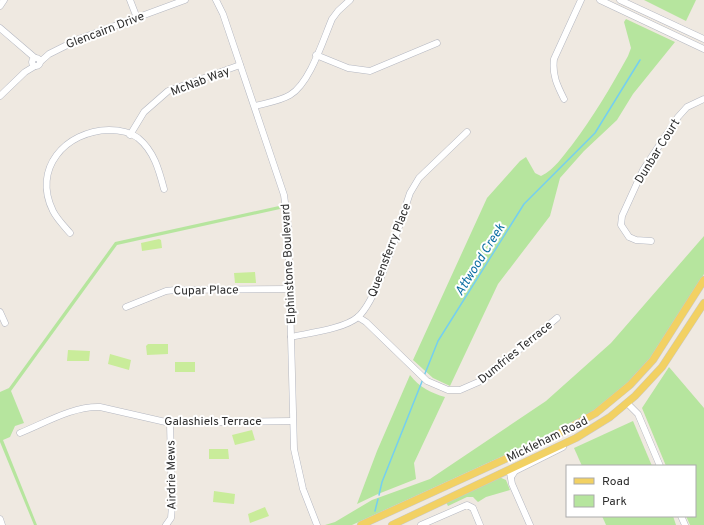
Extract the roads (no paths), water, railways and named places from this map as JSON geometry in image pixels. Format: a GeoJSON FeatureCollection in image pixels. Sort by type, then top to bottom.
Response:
{"type":"FeatureCollection","features":[{"type":"Feature","properties":{"kind":"main road","name":"Mickleham Road"},"geometry":{"type":"LineString","coordinates":[[361,525],[575,426],[596,413],[620,395],[644,372],[660,352],[704,280]]}},
{"type":"Feature","properties":{"kind":"main road","name":"Mickleham Road"},"geometry":{"type":"LineString","coordinates":[[392,525],[498,475],[510,473],[576,438],[605,420],[627,403],[662,368],[704,303]]}},
{"type":"Feature","properties":{"kind":"main road"},"geometry":{"type":"LineString","coordinates":[[493,465],[506,465],[510,473]]}},
{"type":"Feature","properties":{"kind":"street"},"geometry":{"type":"LineString","coordinates":[[0,6],[4,0]]}},
{"type":"Feature","properties":{"kind":"street"},"geometry":{"type":"LineString","coordinates":[[130,0],[137,18]]}},
{"type":"Feature","properties":{"kind":"street","name":"Glencairn Drive"},"geometry":{"type":"LineString","coordinates":[[0,96],[35,61],[79,39],[185,0]]}},
{"type":"Feature","properties":{"kind":"street","name":"Elphinstone Boulevard"},"geometry":{"type":"LineString","coordinates":[[218,0],[284,195],[288,225],[292,421],[299,475],[307,502],[317,525]]}},
{"type":"Feature","properties":{"kind":"street"},"geometry":{"type":"LineString","coordinates":[[255,106],[291,94],[306,78],[332,19],[350,0]]}},
{"type":"Feature","properties":{"kind":"street"},"geometry":{"type":"LineString","coordinates":[[564,99],[554,80],[552,69],[554,59],[581,0]]}},
{"type":"Feature","properties":{"kind":"street"},"geometry":{"type":"LineString","coordinates":[[600,0],[704,49]]}},
{"type":"Feature","properties":{"kind":"street"},"geometry":{"type":"LineString","coordinates":[[620,0],[704,40]]}},
{"type":"Feature","properties":{"kind":"street"},"geometry":{"type":"LineString","coordinates":[[0,28],[35,61]]}},
{"type":"Feature","properties":{"kind":"street"},"geometry":{"type":"LineString","coordinates":[[316,55],[348,68],[370,71],[437,43]]}},
{"type":"Feature","properties":{"kind":"street","name":"McNab Way"},"geometry":{"type":"LineString","coordinates":[[130,135],[144,112],[168,91],[240,65]]}},
{"type":"Feature","properties":{"kind":"street","name":"Dunbar Court"},"geometry":{"type":"LineString","coordinates":[[651,241],[636,240],[629,237],[621,225],[622,216],[643,170],[678,117],[687,108],[704,99]]}},
{"type":"Feature","properties":{"kind":"street"},"geometry":{"type":"LineString","coordinates":[[70,233],[53,211],[47,189],[50,167],[59,150],[79,136],[98,130],[118,130],[137,138],[149,150],[159,168],[164,189]]}},
{"type":"Feature","properties":{"kind":"street","name":"Queensferry Place"},"geometry":{"type":"LineString","coordinates":[[358,317],[376,289],[410,193],[419,178],[467,132]]}},
{"type":"Feature","properties":{"kind":"street","name":"Cupar Place"},"geometry":{"type":"LineString","coordinates":[[126,307],[166,291],[290,289]]}},
{"type":"Feature","properties":{"kind":"street"},"geometry":{"type":"LineString","coordinates":[[0,312],[5,323]]}},
{"type":"Feature","properties":{"kind":"street"},"geometry":{"type":"LineString","coordinates":[[291,337],[346,324],[358,317]]}},
{"type":"Feature","properties":{"kind":"street","name":"Dumfries Terrace"},"geometry":{"type":"LineString","coordinates":[[358,317],[366,322],[426,381],[448,390],[460,390],[483,380],[557,318]]}},
{"type":"Feature","properties":{"kind":"street"},"geometry":{"type":"LineString","coordinates":[[627,403],[638,414],[660,465]]}},
{"type":"Feature","properties":{"kind":"street","name":"Galashiels Terrace"},"geometry":{"type":"LineString","coordinates":[[20,433],[77,410],[91,406],[170,423],[292,421]]}},
{"type":"Feature","properties":{"kind":"street","name":"Airdrie Mews"},"geometry":{"type":"LineString","coordinates":[[166,525],[171,518],[172,506],[170,423]]}},
{"type":"Feature","properties":{"kind":"street"},"geometry":{"type":"LineString","coordinates":[[510,473],[512,484]]}},
{"type":"Feature","properties":{"kind":"street"},"geometry":{"type":"LineString","coordinates":[[498,475],[508,478],[512,484],[530,525]]}},
{"type":"Feature","properties":{"kind":"street"},"geometry":{"type":"LineString","coordinates":[[422,525],[467,505],[473,508],[480,525]]}},
{"type":"Feature","properties":{"kind":"street"},"geometry":{"type":"LineString","coordinates":[[0,519],[2,525]]}},
{"type":"Feature","properties":{"kind":"waterway","name":"Attwood Creek"},"geometry":{"type":"LineString","coordinates":[[424,376],[438,341],[524,204],[595,133],[640,60]]}},
{"type":"Feature","properties":{"kind":"waterway","name":"Attwood Creek"},"geometry":{"type":"LineString","coordinates":[[379,495],[382,482],[423,379]]}},
{"type":"Feature","properties":{"kind":"waterway","name":"Attwood Creek"},"geometry":{"type":"LineString","coordinates":[[375,511],[378,499]]}}]}
